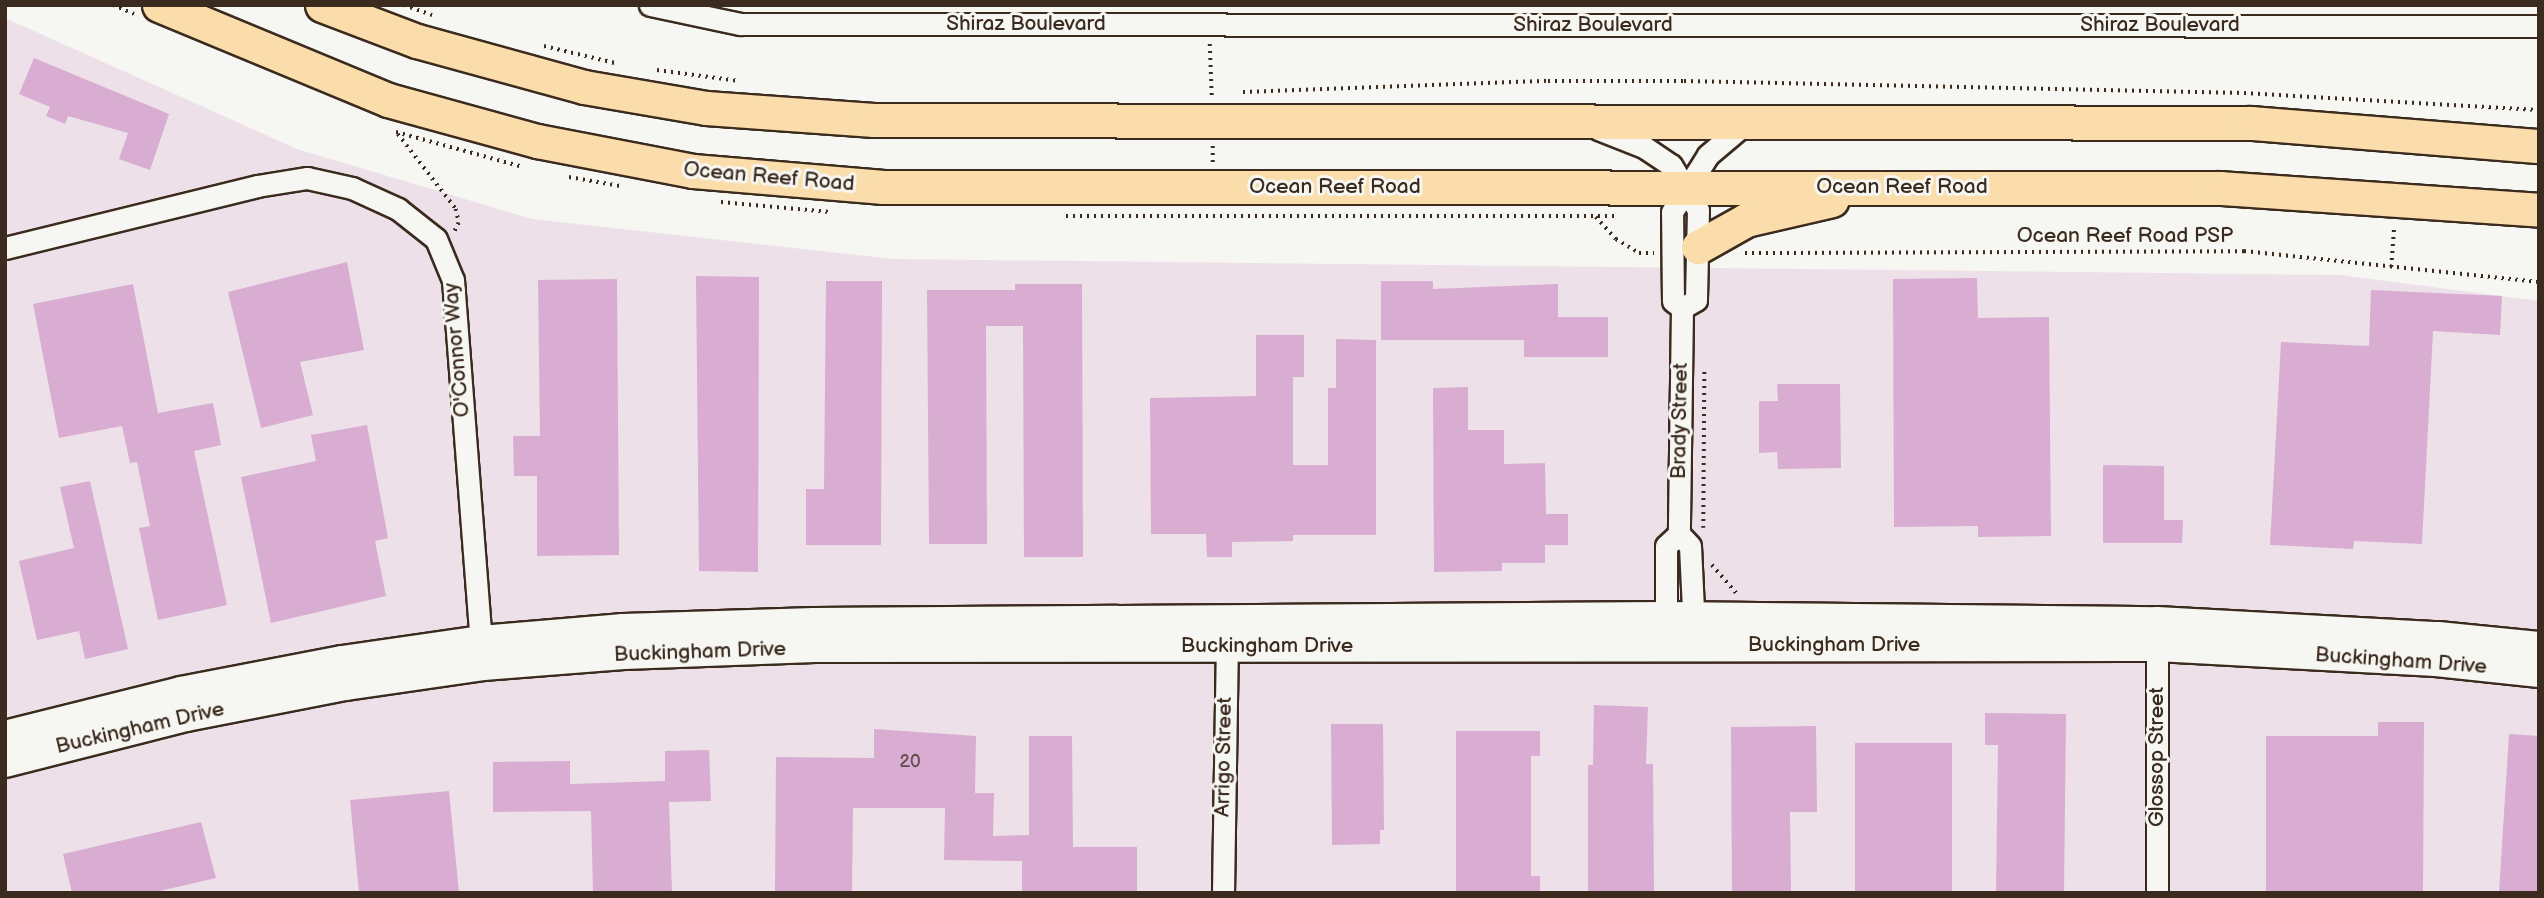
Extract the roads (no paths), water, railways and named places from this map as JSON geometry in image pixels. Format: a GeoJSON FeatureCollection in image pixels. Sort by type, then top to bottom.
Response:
{"type":"FeatureCollection","features":[{"type":"Feature","properties":{"kind":"main road","name":"Ocean Reef Road"},"geometry":{"type":"LineString","coordinates":[[159,5],[388,100],[537,141],[693,171],[883,187],[2220,188],[2539,210]]}},
{"type":"Feature","properties":{"kind":"main road"},"geometry":{"type":"LineString","coordinates":[[323,5],[414,24],[584,87],[706,108],[861,120],[1563,118],[2250,122],[2539,146]]}},
{"type":"Feature","properties":{"kind":"main road"},"geometry":{"type":"LineString","coordinates":[[1685,250],[1746,220],[1885,187]]}},
{"type":"Feature","properties":{"kind":"street","name":"Shiraz Boulevard"},"geometry":{"type":"LineString","coordinates":[[650,5],[740,24],[1184,15],[1887,15],[2539,26]]}},
{"type":"Feature","properties":{"kind":"street","name":"Brady Street"},"geometry":{"type":"LineString","coordinates":[[1563,118],[1644,147],[1671,165],[1699,210],[1685,250],[1696,300],[1682,309],[1679,534],[1690,546],[1680,631]]}},
{"type":"Feature","properties":{"kind":"street"},"geometry":{"type":"LineString","coordinates":[[1687,187],[1720,141],[1754,119]]}},
{"type":"Feature","properties":{"kind":"street","name":"O'Connor Way"},"geometry":{"type":"LineString","coordinates":[[5,248],[257,186],[307,178],[352,188],[398,209],[439,246],[453,279],[482,653]]}},
{"type":"Feature","properties":{"kind":"street","name":"Brady Street"},"geometry":{"type":"LineString","coordinates":[[1679,534],[1666,546],[1680,631]]}},
{"type":"Feature","properties":{"kind":"street","name":"Buckingham Drive"},"geometry":{"type":"LineString","coordinates":[[1680,631],[1752,620],[2539,647]]}},
{"type":"Feature","properties":{"kind":"street","name":"Buckingham Drive"},"geometry":{"type":"LineString","coordinates":[[5,736],[181,692],[482,653],[623,629],[814,623],[1227,634],[1680,631],[2157,634],[2539,672]]}},
{"type":"Feature","properties":{"kind":"street","name":"Arrigo Street"},"geometry":{"type":"LineString","coordinates":[[1223,893],[1227,634]]}},
{"type":"Feature","properties":{"kind":"street","name":"Glossop Street"},"geometry":{"type":"LineString","coordinates":[[2157,634],[2157,893]]}},
{"type":"Feature","properties":{"kind":"street","name":"Buckingham Drive"},"geometry":{"type":"LineString","coordinates":[[5,762],[186,716],[482,653]]}}]}
